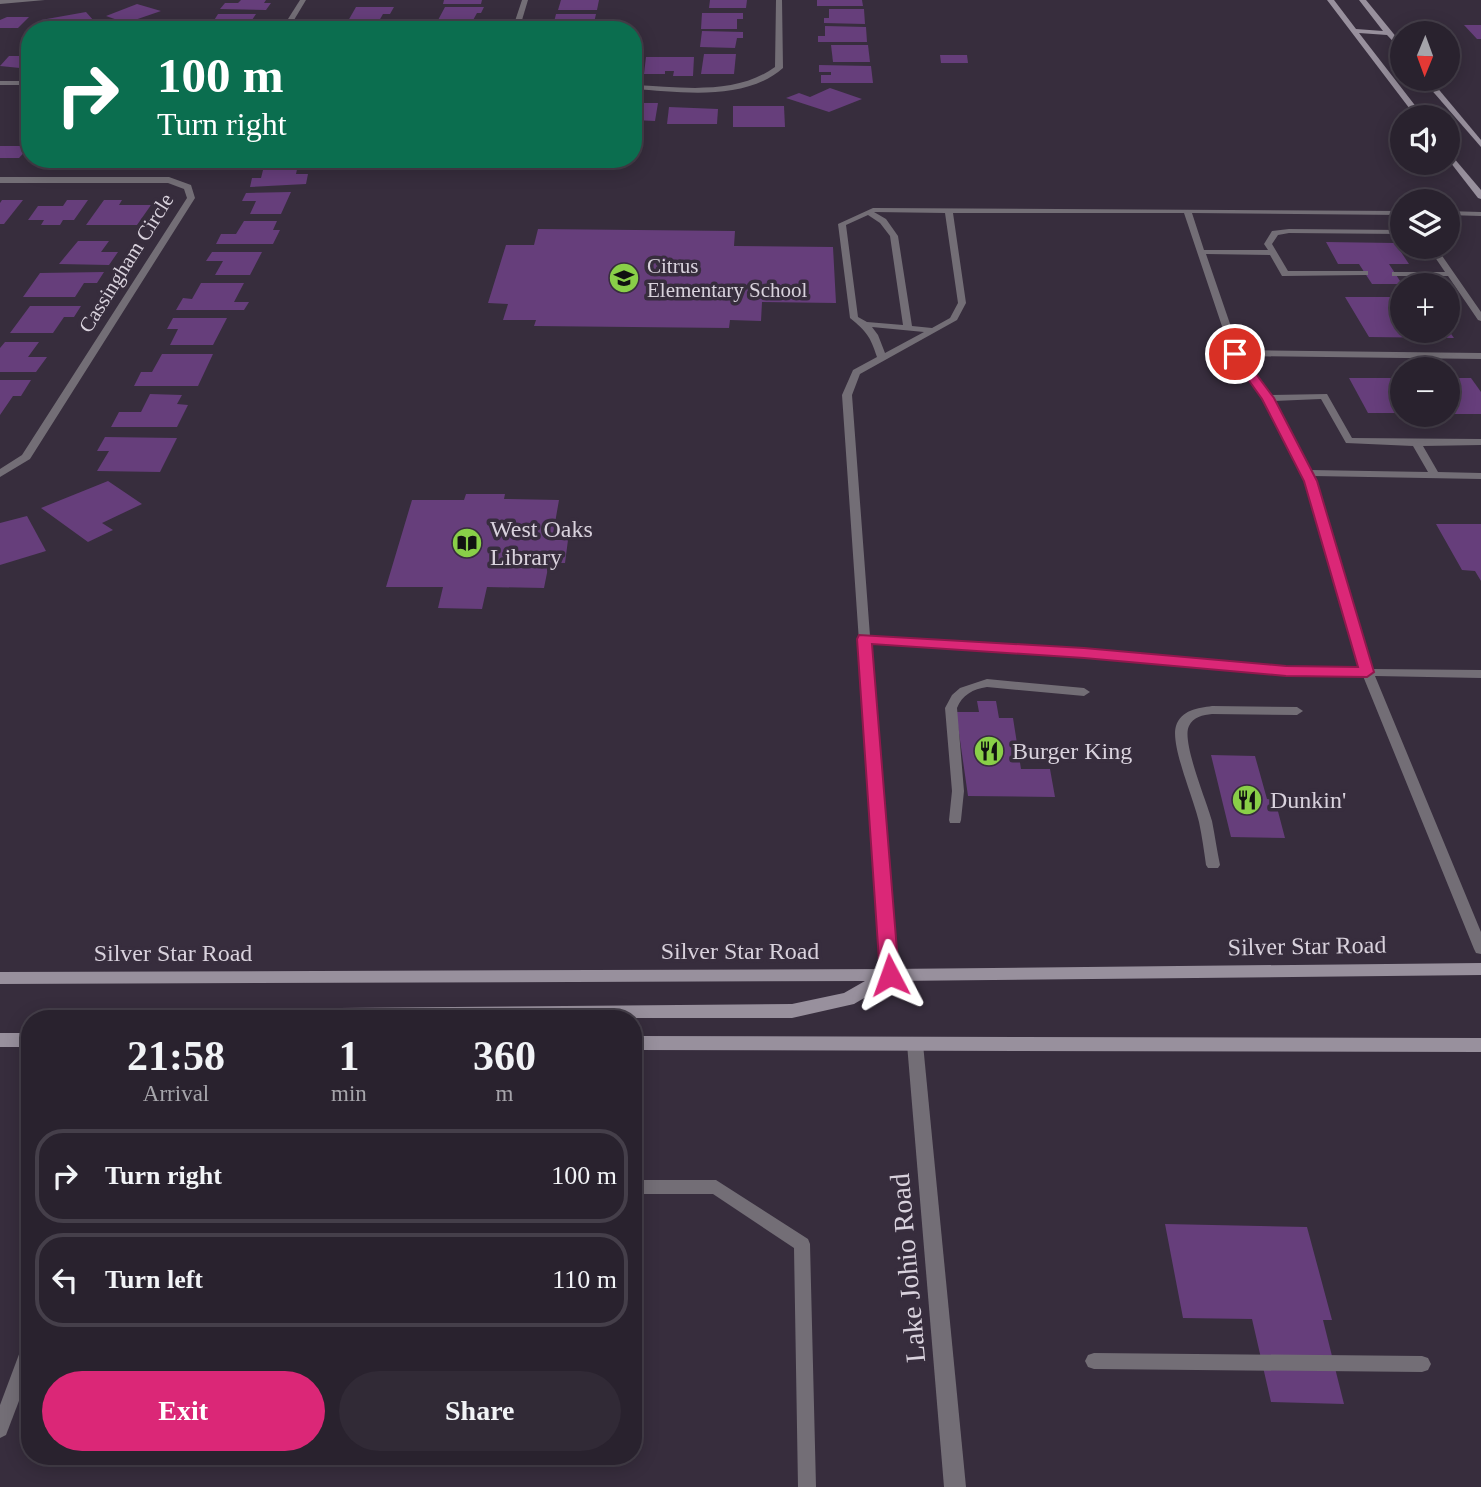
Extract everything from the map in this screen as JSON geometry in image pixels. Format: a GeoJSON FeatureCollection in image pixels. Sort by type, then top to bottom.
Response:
{"type":"FeatureCollection","features":[{"type":"Feature","properties":{"kind":"main road"},"geometry":{"type":"LineString","coordinates":[[1330,0],[1411,105]]}},
{"type":"Feature","properties":{"kind":"main road"},"geometry":{"type":"LineString","coordinates":[[1362,0],[1390,35]]}},
{"type":"Feature","properties":{"kind":"main road"},"geometry":{"type":"LineString","coordinates":[[1354,31],[1388,33]]}},
{"type":"Feature","properties":{"kind":"main road"},"geometry":{"type":"LineString","coordinates":[[1436,91],[1481,145]]}},
{"type":"Feature","properties":{"kind":"main road"},"geometry":{"type":"LineString","coordinates":[[1460,169],[1481,196]]}},
{"type":"Feature","properties":{"kind":"main road","name":"Silver Star Road"},"geometry":{"type":"LineString","coordinates":[[0,978],[890,975],[1481,969]]}},
{"type":"Feature","properties":{"kind":"main road"},"geometry":{"type":"LineString","coordinates":[[642,1012],[792,1011],[848,999],[890,975]]}},
{"type":"Feature","properties":{"kind":"main road"},"geometry":{"type":"LineString","coordinates":[[0,1040],[21,1040]]}},
{"type":"Feature","properties":{"kind":"main road"},"geometry":{"type":"LineString","coordinates":[[642,1043],[1481,1045]]}},
{"type":"Feature","properties":{"kind":"street"},"geometry":{"type":"LineString","coordinates":[[0,2],[42,0]]}},
{"type":"Feature","properties":{"kind":"street"},"geometry":{"type":"LineString","coordinates":[[290,21],[303,0]]}},
{"type":"Feature","properties":{"kind":"street"},"geometry":{"type":"LineString","coordinates":[[517,21],[525,0]]}},
{"type":"Feature","properties":{"kind":"street"},"geometry":{"type":"LineString","coordinates":[[642,87],[722,88],[768,79],[779,68],[779,0]]}},
{"type":"Feature","properties":{"kind":"street"},"geometry":{"type":"LineString","coordinates":[[0,83],[21,83]]}},
{"type":"Feature","properties":{"kind":"street","name":"Cassingham Circle"},"geometry":{"type":"LineString","coordinates":[[0,180],[169,180],[188,187],[191,198],[26,457],[0,474]]}},
{"type":"Feature","properties":{"kind":"street","name":"Lake Johio Road"},"geometry":{"type":"LineString","coordinates":[[915,1044],[955,1487]]}},
{"type":"Feature","properties":{"kind":"lane"},"geometry":{"type":"LineString","coordinates":[[890,975],[847,395],[856,372],[953,320],[962,303],[949,210]]}},
{"type":"Feature","properties":{"kind":"lane"},"geometry":{"type":"LineString","coordinates":[[934,330],[865,324],[854,318],[842,224],[868,212],[949,210],[1390,213]]}},
{"type":"Feature","properties":{"kind":"lane"},"geometry":{"type":"LineString","coordinates":[[1187,211],[1235,354],[1268,398],[1307,473],[1367,672],[1481,949]]}},
{"type":"Feature","properties":{"kind":"lane"},"geometry":{"type":"LineString","coordinates":[[868,212],[883,221],[894,236],[908,329]]}},
{"type":"Feature","properties":{"kind":"lane"},"geometry":{"type":"LineString","coordinates":[[1460,214],[1481,214]]}},
{"type":"Feature","properties":{"kind":"lane"},"geometry":{"type":"LineString","coordinates":[[1365,274],[1285,274],[1268,244],[1275,233],[1289,230],[1390,232]]}},
{"type":"Feature","properties":{"kind":"lane"},"geometry":{"type":"LineString","coordinates":[[1201,252],[1273,253]]}},
{"type":"Feature","properties":{"kind":"lane"},"geometry":{"type":"LineString","coordinates":[[1460,287],[1481,318]]}},
{"type":"Feature","properties":{"kind":"lane"},"geometry":{"type":"LineString","coordinates":[[865,324],[874,335],[882,358]]}},
{"type":"Feature","properties":{"kind":"lane"},"geometry":{"type":"LineString","coordinates":[[1235,354],[1481,356]]}},
{"type":"Feature","properties":{"kind":"lane"},"geometry":{"type":"LineString","coordinates":[[1268,398],[1324,396],[1349,441],[1481,442]]}},
{"type":"Feature","properties":{"kind":"lane"},"geometry":{"type":"LineString","coordinates":[[1416,443],[1435,475]]}},
{"type":"Feature","properties":{"kind":"lane"},"geometry":{"type":"LineString","coordinates":[[1307,473],[1481,476]]}},
{"type":"Feature","properties":{"kind":"lane"},"geometry":{"type":"LineString","coordinates":[[865,639],[1084,653],[1286,671],[1481,674]]}},
{"type":"Feature","properties":{"kind":"lane"},"geometry":{"type":"LineString","coordinates":[[955,820],[958,791],[951,708],[956,696],[972,686],[987,683],[1084,692]]}},
{"type":"Feature","properties":{"kind":"lane"},"geometry":{"type":"LineString","coordinates":[[1213,865],[1205,820],[1182,744],[1181,729],[1185,720],[1197,712],[1212,710],[1297,711]]}},
{"type":"Feature","properties":{"kind":"lane"},"geometry":{"type":"LineString","coordinates":[[642,1186],[716,1187],[802,1244],[807,1487]]}},
{"type":"Feature","properties":{"kind":"lane"},"geometry":{"type":"LineString","coordinates":[[1094,1361],[1422,1364]]}},
{"type":"Feature","properties":{"kind":"lane"},"geometry":{"type":"LineString","coordinates":[[0,1429],[21,1372]]}},
{"type":"Feature","properties":{"kind":"building"},"geometry":{"type":"Polygon","coordinates":[[[241,0],[266,0],[264,3],[271,3],[266,10],[220,9],[225,3],[238,3],[241,0]]]}},
{"type":"Feature","properties":{"kind":"building"},"geometry":{"type":"Polygon","coordinates":[[[444,0],[482,0],[481,4],[443,4],[444,0]]]}},
{"type":"Feature","properties":{"kind":"building"},"geometry":{"type":"Polygon","coordinates":[[[561,0],[599,0],[597,10],[558,10],[561,0]]]}},
{"type":"Feature","properties":{"kind":"building"},"geometry":{"type":"Polygon","coordinates":[[[710,0],[747,0],[746,8],[709,8],[710,0]]]}},
{"type":"Feature","properties":{"kind":"building"},"geometry":{"type":"Polygon","coordinates":[[[817,0],[862,0],[863,6],[817,6],[817,0]]]}},
{"type":"Feature","properties":{"kind":"building"},"geometry":{"type":"Polygon","coordinates":[[[137,4],[161,11],[132,21],[120,21],[106,16],[137,4]]]}},
{"type":"Feature","properties":{"kind":"building"},"geometry":{"type":"Polygon","coordinates":[[[356,7],[394,7],[390,14],[383,14],[379,21],[348,21],[356,7]]]}},
{"type":"Feature","properties":{"kind":"building"},"geometry":{"type":"Polygon","coordinates":[[[445,7],[484,7],[473,21],[438,21],[445,7]]]}},
{"type":"Feature","properties":{"kind":"building"},"geometry":{"type":"Polygon","coordinates":[[[829,9],[864,9],[865,24],[824,23],[824,18],[829,18],[829,9]]]}},
{"type":"Feature","properties":{"kind":"building"},"geometry":{"type":"Polygon","coordinates":[[[86,12],[94,21],[42,21],[86,12]]]}},
{"type":"Feature","properties":{"kind":"building"},"geometry":{"type":"Polygon","coordinates":[[[702,13],[743,13],[743,19],[737,19],[737,29],[701,29],[702,13]]]}},
{"type":"Feature","properties":{"kind":"building"},"geometry":{"type":"Polygon","coordinates":[[[218,14],[256,14],[251,21],[214,21],[218,14]]]}},
{"type":"Feature","properties":{"kind":"building"},"geometry":{"type":"Polygon","coordinates":[[[556,14],[596,14],[594,21],[554,21],[556,14]]]}},
{"type":"Feature","properties":{"kind":"building"},"geometry":{"type":"Polygon","coordinates":[[[7,17],[29,17],[21,21],[18,28],[0,28],[0,20],[7,17]]]}},
{"type":"Feature","properties":{"kind":"building"},"geometry":{"type":"Polygon","coordinates":[[[1464,25],[1481,25],[1481,39],[1477,39],[1464,25]]]}},
{"type":"Feature","properties":{"kind":"building"},"geometry":{"type":"Polygon","coordinates":[[[825,26],[866,27],[867,42],[818,42],[818,36],[825,36],[825,26]]]}},
{"type":"Feature","properties":{"kind":"building"},"geometry":{"type":"Polygon","coordinates":[[[702,31],[743,32],[743,38],[737,38],[735,48],[700,47],[702,31]]]}},
{"type":"Feature","properties":{"kind":"building"},"geometry":{"type":"Polygon","coordinates":[[[831,45],[868,45],[870,62],[833,62],[831,45]]]}},
{"type":"Feature","properties":{"kind":"building"},"geometry":{"type":"Polygon","coordinates":[[[704,54],[736,54],[734,74],[701,74],[704,54]]]}},
{"type":"Feature","properties":{"kind":"building"},"geometry":{"type":"Polygon","coordinates":[[[940,55],[967,55],[968,63],[941,63],[940,55]]]}},
{"type":"Feature","properties":{"kind":"building"},"geometry":{"type":"Polygon","coordinates":[[[9,56],[21,56],[21,68],[0,66],[9,56]]]}},
{"type":"Feature","properties":{"kind":"building"},"geometry":{"type":"Polygon","coordinates":[[[646,57],[694,57],[693,76],[673,76],[674,71],[644,74],[646,57]]]}},
{"type":"Feature","properties":{"kind":"building"},"geometry":{"type":"Polygon","coordinates":[[[819,65],[871,66],[873,83],[821,83],[821,75],[831,75],[831,72],[819,72],[819,65]]]}},
{"type":"Feature","properties":{"kind":"building"},"geometry":{"type":"Polygon","coordinates":[[[830,88],[862,99],[829,112],[786,98],[799,93],[810,97],[830,88]]]}},
{"type":"Feature","properties":{"kind":"building"},"geometry":{"type":"Polygon","coordinates":[[[642,103],[658,103],[655,121],[642,120],[642,103]]]}},
{"type":"Feature","properties":{"kind":"building"},"geometry":{"type":"Polygon","coordinates":[[[733,106],[784,106],[785,127],[733,127],[733,106]]]}},
{"type":"Feature","properties":{"kind":"building"},"geometry":{"type":"Polygon","coordinates":[[[669,107],[718,109],[717,124],[667,124],[669,107]]]}},
{"type":"Feature","properties":{"kind":"building"},"geometry":{"type":"Polygon","coordinates":[[[0,146],[21,146],[19,158],[0,158],[0,146]]]}},
{"type":"Feature","properties":{"kind":"building"},"geometry":{"type":"Polygon","coordinates":[[[264,168],[297,168],[296,174],[308,174],[306,184],[250,187],[252,178],[261,178],[264,168]]]}},
{"type":"Feature","properties":{"kind":"building"},"geometry":{"type":"Polygon","coordinates":[[[291,192],[281,214],[250,214],[256,201],[242,201],[246,193],[291,192]]]}},
{"type":"Feature","properties":{"kind":"building"},"geometry":{"type":"Polygon","coordinates":[[[2,200],[23,200],[4,224],[0,224],[0,203],[2,200]]]}},
{"type":"Feature","properties":{"kind":"building"},"geometry":{"type":"Polygon","coordinates":[[[67,200],[88,200],[74,220],[63,220],[60,225],[41,225],[44,220],[28,220],[38,206],[63,206],[67,200]]]}},
{"type":"Feature","properties":{"kind":"building"},"geometry":{"type":"Polygon","coordinates":[[[104,200],[122,200],[119,205],[151,205],[137,225],[86,225],[104,200]]]}},
{"type":"Feature","properties":{"kind":"building"},"geometry":{"type":"Polygon","coordinates":[[[244,221],[277,221],[273,230],[280,230],[273,244],[216,244],[221,234],[236,234],[244,221]]]}},
{"type":"Feature","properties":{"kind":"building"},"geometry":{"type":"Polygon","coordinates":[[[538,229],[735,231],[734,246],[833,247],[836,303],[762,302],[761,321],[730,320],[729,328],[534,326],[536,320],[503,320],[508,304],[488,303],[506,245],[534,245],[538,229]]]}},
{"type":"Feature","properties":{"kind":"building"},"geometry":{"type":"Polygon","coordinates":[[[78,241],[109,241],[101,252],[118,252],[109,265],[59,264],[78,241]]]}},
{"type":"Feature","properties":{"kind":"building"},"geometry":{"type":"Polygon","coordinates":[[[1326,242],[1390,243],[1390,259],[1406,259],[1409,264],[1389,264],[1395,273],[1390,273],[1390,284],[1372,284],[1359,264],[1338,264],[1326,242]]]}},
{"type":"Feature","properties":{"kind":"building"},"geometry":{"type":"Polygon","coordinates":[[[212,252],[262,252],[250,275],[215,275],[223,261],[206,261],[212,252]]]}},
{"type":"Feature","properties":{"kind":"building"},"geometry":{"type":"Polygon","coordinates":[[[104,272],[97,283],[84,283],[75,297],[23,297],[40,273],[104,272]]]}},
{"type":"Feature","properties":{"kind":"building"},"geometry":{"type":"Polygon","coordinates":[[[201,283],[244,283],[234,302],[249,302],[244,310],[176,310],[183,298],[192,299],[201,283]]]}},
{"type":"Feature","properties":{"kind":"building"},"geometry":{"type":"Polygon","coordinates":[[[1345,297],[1390,297],[1390,337],[1369,337],[1345,297]]]}},
{"type":"Feature","properties":{"kind":"building"},"geometry":{"type":"Polygon","coordinates":[[[30,306],[81,306],[74,317],[64,317],[53,333],[10,333],[30,306]]]}},
{"type":"Feature","properties":{"kind":"building"},"geometry":{"type":"Polygon","coordinates":[[[173,318],[227,318],[213,345],[170,345],[178,329],[167,329],[173,318]]]}},
{"type":"Feature","properties":{"kind":"building"},"geometry":{"type":"Polygon","coordinates":[[[5,342],[39,342],[28,357],[47,357],[36,372],[0,372],[0,348],[5,342]]]}},
{"type":"Feature","properties":{"kind":"building"},"geometry":{"type":"Polygon","coordinates":[[[162,354],[213,354],[198,386],[134,386],[141,372],[152,372],[162,354]]]}},
{"type":"Feature","properties":{"kind":"building"},"geometry":{"type":"Polygon","coordinates":[[[1349,378],[1390,378],[1390,413],[1368,413],[1349,378]]]}},
{"type":"Feature","properties":{"kind":"building"},"geometry":{"type":"Polygon","coordinates":[[[1460,378],[1471,378],[1481,392],[1481,414],[1460,414],[1460,378]]]}},
{"type":"Feature","properties":{"kind":"building"},"geometry":{"type":"Polygon","coordinates":[[[0,380],[31,380],[21,396],[13,396],[0,415],[0,380]]]}},
{"type":"Feature","properties":{"kind":"building"},"geometry":{"type":"Polygon","coordinates":[[[150,394],[182,395],[177,404],[188,405],[177,427],[111,427],[119,412],[141,412],[150,394]]]}},
{"type":"Feature","properties":{"kind":"building"},"geometry":{"type":"Polygon","coordinates":[[[105,437],[177,438],[160,472],[97,471],[109,451],[97,451],[105,437]]]}},
{"type":"Feature","properties":{"kind":"building"},"geometry":{"type":"Polygon","coordinates":[[[108,481],[142,504],[102,523],[113,530],[88,542],[41,508],[108,481]]]}},
{"type":"Feature","properties":{"kind":"building"},"geometry":{"type":"Polygon","coordinates":[[[466,494],[505,494],[504,499],[559,500],[552,540],[568,540],[565,563],[549,563],[544,588],[487,587],[482,609],[438,608],[443,587],[386,587],[412,500],[464,500],[466,494]]]}},
{"type":"Feature","properties":{"kind":"building"},"geometry":{"type":"Polygon","coordinates":[[[27,516],[46,551],[0,565],[0,523],[27,516]]]}},
{"type":"Feature","properties":{"kind":"building"},"geometry":{"type":"Polygon","coordinates":[[[1436,524],[1481,524],[1481,581],[1475,571],[1462,570],[1436,524]]]}},
{"type":"Feature","properties":{"kind":"building"},"geometry":{"type":"Polygon","coordinates":[[[977,701],[996,701],[999,718],[1013,718],[1021,769],[1050,769],[1055,797],[968,796],[956,712],[979,712],[977,701]]]}},
{"type":"Feature","properties":{"kind":"building"},"geometry":{"type":"Polygon","coordinates":[[[1211,755],[1255,756],[1267,799],[1275,800],[1285,838],[1231,837],[1211,755]]]}},
{"type":"Feature","properties":{"kind":"building"},"geometry":{"type":"Polygon","coordinates":[[[1165,1224],[1307,1227],[1332,1320],[1323,1320],[1344,1404],[1271,1402],[1252,1319],[1183,1318],[1165,1224]]]}},
{"type":"Feature","properties":{"kind":"place","name":"Citrus Elementary School"},"geometry":{"type":"Point","coordinates":[624,278]}},
{"type":"Feature","properties":{"kind":"place","name":"West Oaks Library"},"geometry":{"type":"Point","coordinates":[467,543]}},
{"type":"Feature","properties":{"kind":"place","name":"Burger King"},"geometry":{"type":"Point","coordinates":[989,751]}},
{"type":"Feature","properties":{"kind":"place","name":"Dunkin'"},"geometry":{"type":"Point","coordinates":[1247,800]}},
{"type":"Feature","properties":{"kind":"route"},"geometry":{"type":"LineString","coordinates":[[890,975],[865,639],[1084,653],[1286,671],[1367,672],[1311,481],[1268,398],[1235,354]]}}]}
